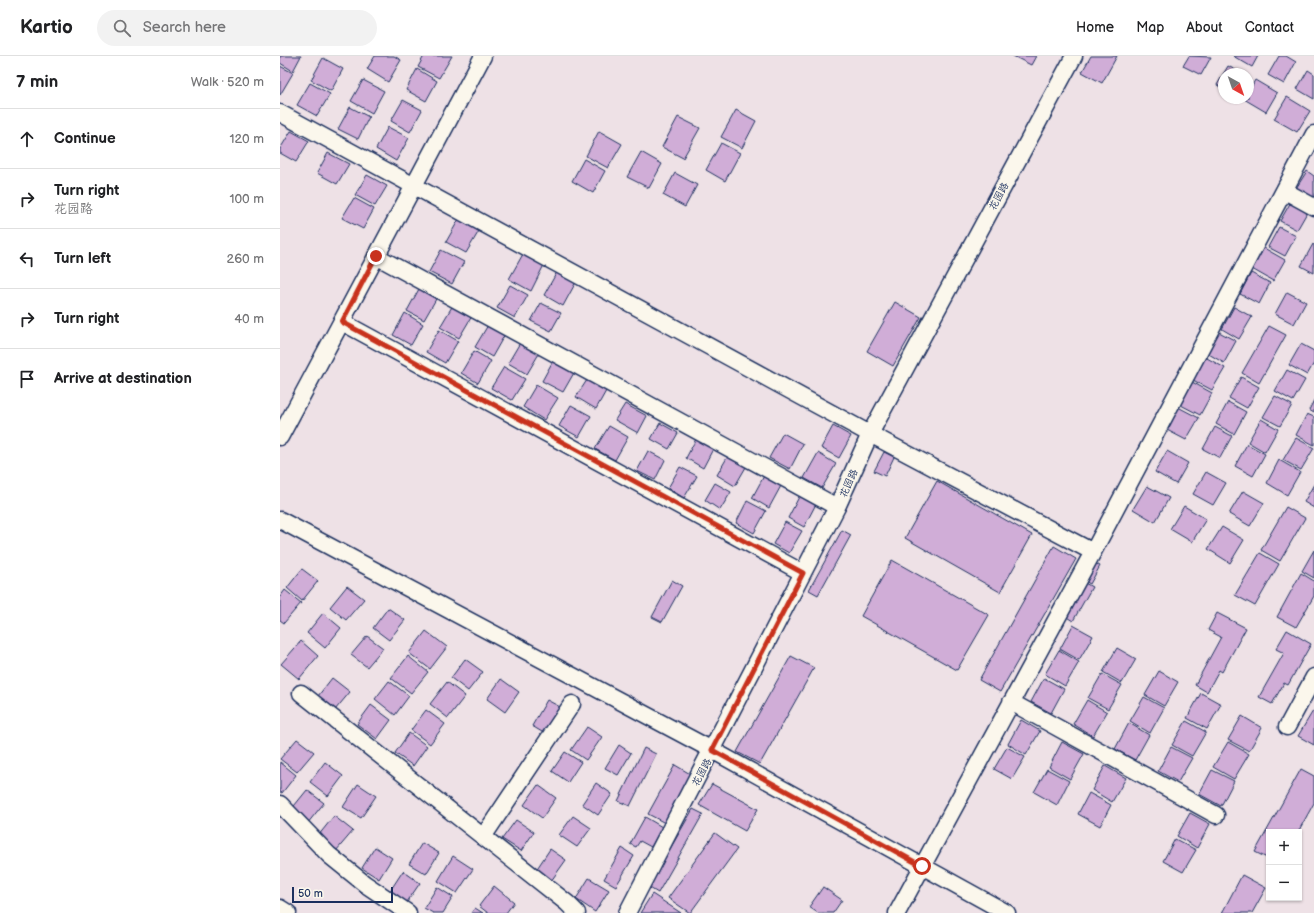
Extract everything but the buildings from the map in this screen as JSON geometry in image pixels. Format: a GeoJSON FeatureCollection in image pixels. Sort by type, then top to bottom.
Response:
{"type":"FeatureCollection","features":[{"type":"Feature","properties":{"kind":"street"},"geometry":{"type":"LineString","coordinates":[[280,437],[484,56]]}},
{"type":"Feature","properties":{"kind":"street","name":"花园路"},"geometry":{"type":"LineString","coordinates":[[627,913],[837,507],[870,434],[1074,56]]}},
{"type":"Feature","properties":{"kind":"street"},"geometry":{"type":"LineString","coordinates":[[280,113],[870,434],[1093,552]]}},
{"type":"Feature","properties":{"kind":"street"},"geometry":{"type":"LineString","coordinates":[[897,913],[1093,552],[1314,134]]}},
{"type":"Feature","properties":{"kind":"street"},"geometry":{"type":"LineString","coordinates":[[1285,191],[1314,207]]}},
{"type":"Feature","properties":{"kind":"street"},"geometry":{"type":"LineString","coordinates":[[376,256],[837,507]]}},
{"type":"Feature","properties":{"kind":"street"},"geometry":{"type":"LineString","coordinates":[[342,322],[803,573]]}},
{"type":"Feature","properties":{"kind":"street"},"geometry":{"type":"LineString","coordinates":[[280,520],[712,750],[1007,913]]}},
{"type":"Feature","properties":{"kind":"street"},"geometry":{"type":"LineString","coordinates":[[1287,726],[1314,677]]}},
{"type":"Feature","properties":{"kind":"street"},"geometry":{"type":"LineString","coordinates":[[301,692],[567,903],[577,913]]}},
{"type":"Feature","properties":{"kind":"street"},"geometry":{"type":"LineString","coordinates":[[1011,702],[1216,815]]}},
{"type":"Feature","properties":{"kind":"street"},"geometry":{"type":"LineString","coordinates":[[483,837],[572,704]]}},
{"type":"Feature","properties":{"kind":"street"},"geometry":{"type":"LineString","coordinates":[[280,804],[329,856],[408,913]]}},
{"type":"Feature","properties":{"kind":"street"},"geometry":{"type":"LineString","coordinates":[[280,908],[288,913]]}},
{"type":"Feature","properties":{"kind":"route"},"geometry":{"type":"LineString","coordinates":[[376,256],[342,322],[803,573],[712,750],[922,866]]}}]}
